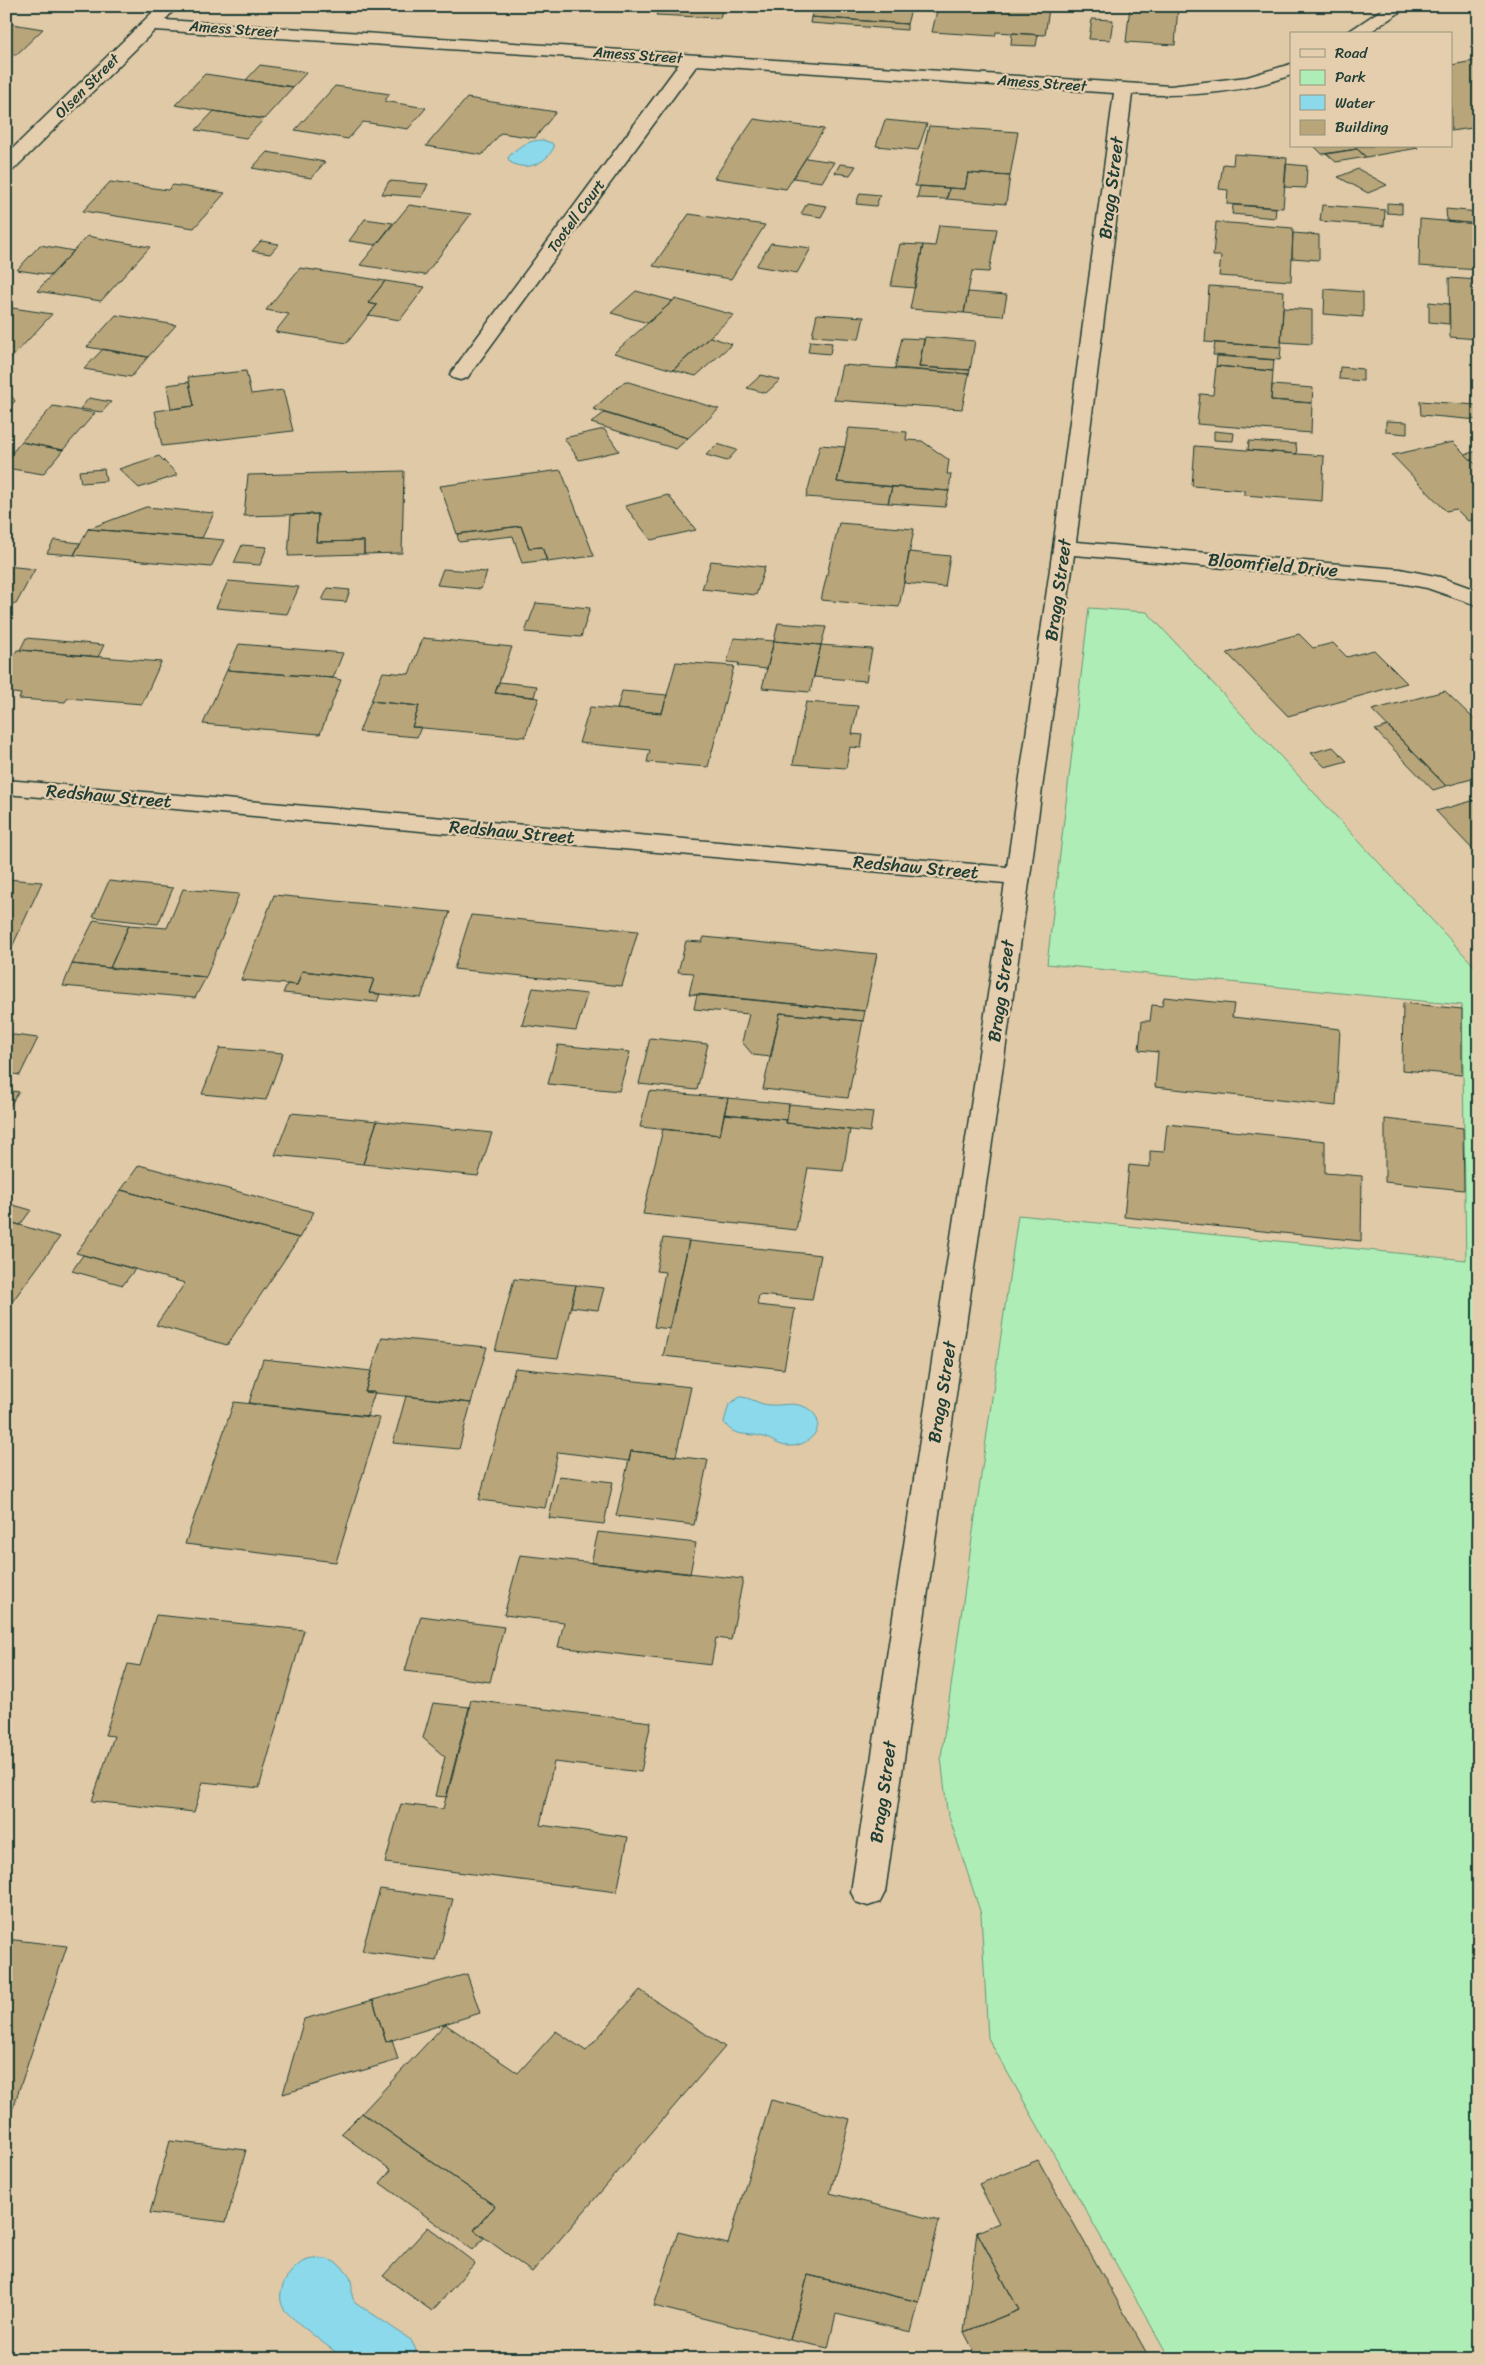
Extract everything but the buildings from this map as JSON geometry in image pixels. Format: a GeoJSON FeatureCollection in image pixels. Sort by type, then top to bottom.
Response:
{"type":"FeatureCollection","features":[{"type":"Feature","properties":{"kind":"street","name":"Olsen Street"},"geometry":{"type":"LineString","coordinates":[[6,166],[168,6]]}},
{"type":"Feature","properties":{"kind":"street"},"geometry":{"type":"LineString","coordinates":[[1357,32],[1400,6]]}},
{"type":"Feature","properties":{"kind":"street","name":"Amess Street"},"geometry":{"type":"LineString","coordinates":[[151,24],[1170,91],[1247,83],[1290,69]]}},
{"type":"Feature","properties":{"kind":"street","name":"Tootell Court"},"geometry":{"type":"LineString","coordinates":[[460,374],[692,59]]}},
{"type":"Feature","properties":{"kind":"street","name":"Bragg Street"},"geometry":{"type":"LineString","coordinates":[[868,1892],[1018,876],[1064,548],[1124,88]]}},
{"type":"Feature","properties":{"kind":"street","name":"Bloomfield Drive"},"geometry":{"type":"LineString","coordinates":[[1064,548],[1400,576],[1432,582],[1479,599]]}},
{"type":"Feature","properties":{"kind":"street","name":"Redshaw Street"},"geometry":{"type":"LineString","coordinates":[[6,787],[1018,876]]}},
{"type":"Feature","properties":{"kind":"green space"},"geometry":{"type":"Polygon","coordinates":[[[1089,608],[1147,612],[1479,971],[1479,2359],[1170,2359],[988,2038],[981,1914],[947,1810],[941,1757],[1018,1215],[1466,1260],[1462,1005],[1047,964],[1089,608]]]}},
{"type":"Feature","properties":{"kind":"water"},"geometry":{"type":"Polygon","coordinates":[[[542,140],[552,143],[554,147],[541,162],[535,165],[522,166],[510,162],[508,158],[519,147],[542,140]]]}},
{"type":"Feature","properties":{"kind":"water"},"geometry":{"type":"Polygon","coordinates":[[[740,1397],[766,1405],[793,1404],[802,1406],[814,1414],[818,1426],[811,1438],[797,1445],[789,1446],[781,1445],[764,1437],[740,1434],[731,1430],[724,1422],[729,1404],[740,1397]]]}},
{"type":"Feature","properties":{"kind":"water"},"geometry":{"type":"Polygon","coordinates":[[[327,2259],[337,2263],[347,2272],[350,2277],[352,2296],[355,2302],[411,2340],[416,2350],[412,2359],[347,2359],[314,2336],[284,2309],[281,2302],[282,2287],[290,2273],[308,2260],[327,2259]]]}}]}
